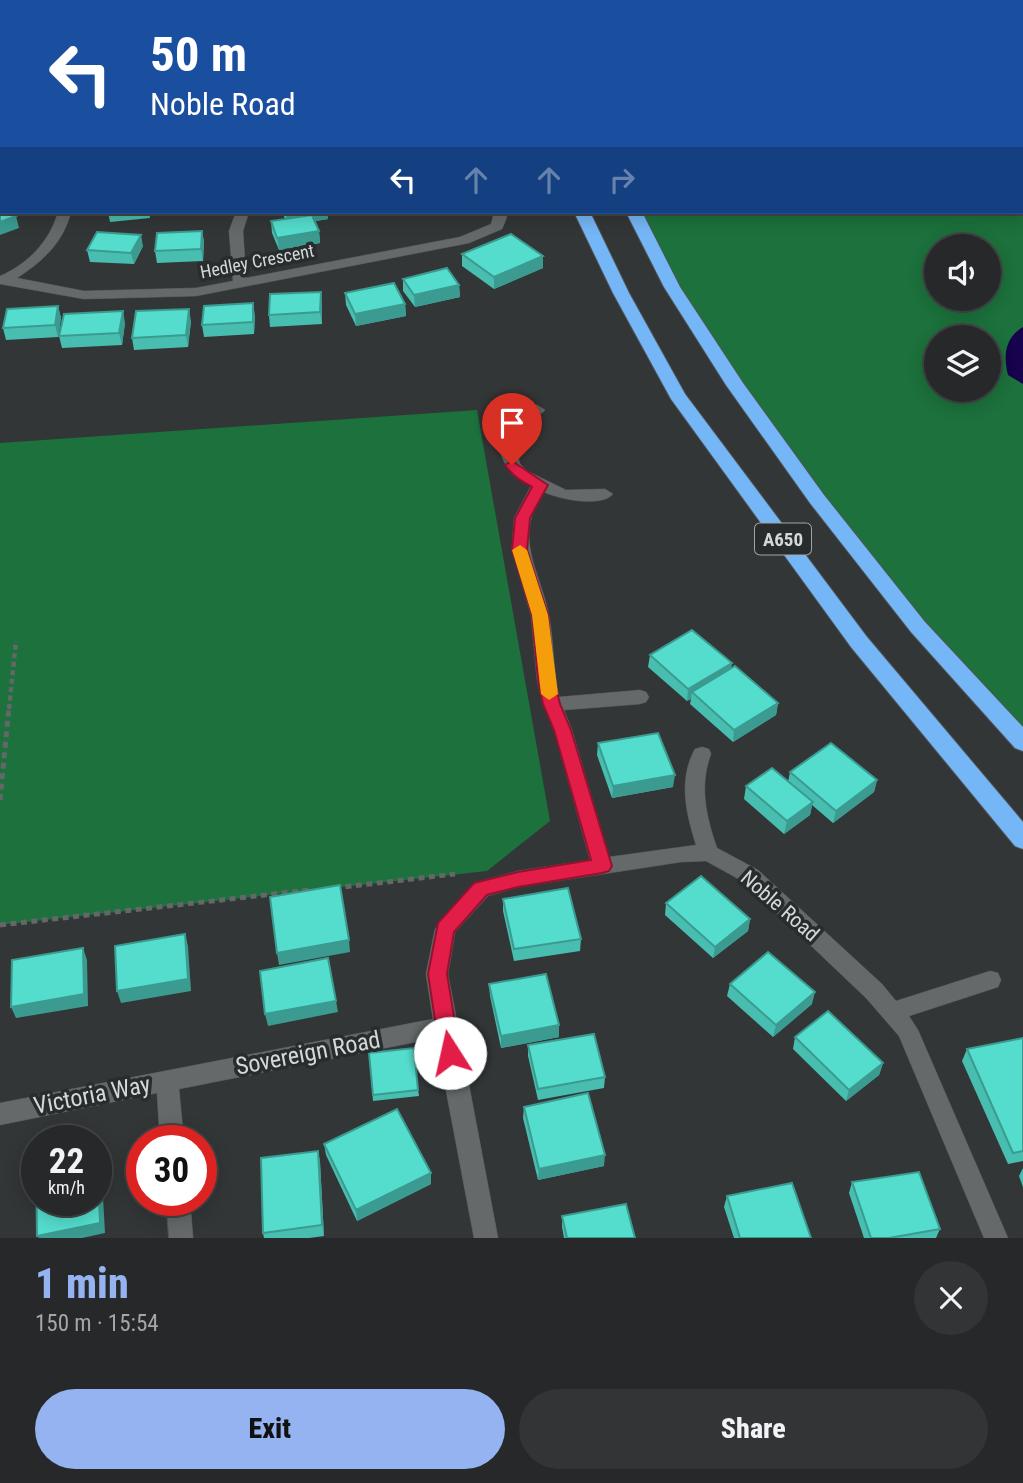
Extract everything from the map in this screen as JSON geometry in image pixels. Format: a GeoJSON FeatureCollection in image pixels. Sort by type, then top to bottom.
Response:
{"type":"FeatureCollection","features":[{"type":"Feature","properties":{"kind":"highway","name":"A650"},"geometry":{"type":"LineString","coordinates":[[583,214],[621,293],[677,395],[859,642],[1023,839]]}},
{"type":"Feature","properties":{"kind":"highway","name":"A650"},"geometry":{"type":"LineString","coordinates":[[635,214],[672,287],[735,385],[817,499],[918,627],[1023,742]]}},
{"type":"Feature","properties":{"kind":"street"},"geometry":{"type":"LineString","coordinates":[[3,280],[37,258],[54,241],[63,214]]}},
{"type":"Feature","properties":{"kind":"street"},"geometry":{"type":"LineString","coordinates":[[240,283],[236,231],[241,214]]}},
{"type":"Feature","properties":{"kind":"street","name":"Hedley Crescent"},"geometry":{"type":"LineString","coordinates":[[3,280],[84,295],[196,292],[464,240],[497,226],[498,214]]}},
{"type":"Feature","properties":{"kind":"street"},"geometry":{"type":"LineString","coordinates":[[537,411],[505,416],[501,422],[512,465],[521,475],[564,495],[605,494]]}},
{"type":"Feature","properties":{"kind":"street"},"geometry":{"type":"LineString","coordinates":[[540,485],[522,518],[520,550],[540,615],[546,680],[552,704],[563,730],[602,866]]}},
{"type":"Feature","properties":{"kind":"street"},"geometry":{"type":"LineString","coordinates":[[552,704],[640,697]]}},
{"type":"Feature","properties":{"kind":"street"},"geometry":{"type":"LineString","coordinates":[[486,1238],[437,974],[445,929],[481,889],[518,879],[681,854],[709,853],[697,817],[693,772],[702,754]]}},
{"type":"Feature","properties":{"kind":"street","name":"Noble Road"},"geometry":{"type":"LineString","coordinates":[[709,853],[751,876],[874,991],[907,1030],[996,1238]]}},
{"type":"Feature","properties":{"kind":"street"},"geometry":{"type":"LineString","coordinates":[[892,1012],[990,980]]}},
{"type":"Feature","properties":{"kind":"street","name":"Sovereign Road"},"geometry":{"type":"LineString","coordinates":[[167,1080],[445,1026]]}},
{"type":"Feature","properties":{"kind":"street","name":"Victoria Way"},"geometry":{"type":"LineString","coordinates":[[0,1114],[167,1080],[171,1125]]}},
{"type":"Feature","properties":{"kind":"street"},"geometry":{"type":"LineString","coordinates":[[179,1216],[181,1238]]}},
{"type":"Feature","properties":{"kind":"path"},"geometry":{"type":"LineString","coordinates":[[0,800],[16,641]]}},
{"type":"Feature","properties":{"kind":"path"},"geometry":{"type":"LineString","coordinates":[[325,889],[460,874]]}},
{"type":"Feature","properties":{"kind":"path"},"geometry":{"type":"LineString","coordinates":[[0,925],[311,890]]}},
{"type":"Feature","properties":{"kind":"green space"},"geometry":{"type":"Polygon","coordinates":[[[635,214],[1023,214],[1023,742],[918,627],[672,287],[635,214]]]}},
{"type":"Feature","properties":{"kind":"green space"},"geometry":{"type":"Polygon","coordinates":[[[477,410],[550,821],[487,871],[0,925],[0,443],[477,410]]]}},
{"type":"Feature","properties":{"kind":"shaded area"},"geometry":{"type":"Polygon","coordinates":[[[1023,327],[1023,384],[1008,375],[1006,361],[1012,336],[1023,327]]]}},
{"type":"Feature","properties":{"kind":"building"},"geometry":{"type":"Polygon","coordinates":[[[0,214],[16,216],[0,222],[0,214]]]}},
{"type":"Feature","properties":{"kind":"building"},"geometry":{"type":"Polygon","coordinates":[[[312,215],[319,231],[277,238],[271,221],[312,215]]]}},
{"type":"Feature","properties":{"kind":"building"},"geometry":{"type":"Polygon","coordinates":[[[202,231],[201,249],[155,251],[157,233],[202,231]]]}},
{"type":"Feature","properties":{"kind":"building"},"geometry":{"type":"Polygon","coordinates":[[[97,232],[141,235],[131,253],[87,250],[97,232]]]}},
{"type":"Feature","properties":{"kind":"building"},"geometry":{"type":"Polygon","coordinates":[[[511,234],[543,256],[494,277],[462,254],[511,234]]]}},
{"type":"Feature","properties":{"kind":"building"},"geometry":{"type":"Polygon","coordinates":[[[447,268],[459,285],[414,295],[403,279],[447,268]]]}},
{"type":"Feature","properties":{"kind":"building"},"geometry":{"type":"Polygon","coordinates":[[[394,283],[405,304],[355,314],[345,293],[394,283]]]}},
{"type":"Feature","properties":{"kind":"building"},"geometry":{"type":"Polygon","coordinates":[[[321,292],[320,312],[269,315],[270,294],[321,292]]]}},
{"type":"Feature","properties":{"kind":"building"},"geometry":{"type":"Polygon","coordinates":[[[253,303],[253,322],[202,325],[204,306],[253,303]]]}},
{"type":"Feature","properties":{"kind":"building"},"geometry":{"type":"Polygon","coordinates":[[[58,306],[55,325],[3,328],[7,309],[58,306]]]}},
{"type":"Feature","properties":{"kind":"building"},"geometry":{"type":"Polygon","coordinates":[[[189,309],[186,335],[132,338],[136,311],[189,309]]]}},
{"type":"Feature","properties":{"kind":"building"},"geometry":{"type":"Polygon","coordinates":[[[123,311],[119,333],[59,336],[64,314],[123,311]]]}},
{"type":"Feature","properties":{"kind":"building"},"geometry":{"type":"Polygon","coordinates":[[[692,630],[732,663],[688,689],[650,655],[692,630]]]}},
{"type":"Feature","properties":{"kind":"building"},"geometry":{"type":"Polygon","coordinates":[[[735,666],[778,703],[734,730],[692,692],[735,666]]]}},
{"type":"Feature","properties":{"kind":"building"},"geometry":{"type":"Polygon","coordinates":[[[658,733],[675,775],[613,786],[598,743],[658,733]]]}},
{"type":"Feature","properties":{"kind":"building"},"geometry":{"type":"Polygon","coordinates":[[[831,743],[877,780],[836,811],[790,772],[831,743]]]}},
{"type":"Feature","properties":{"kind":"building"},"geometry":{"type":"Polygon","coordinates":[[[772,768],[813,802],[787,821],[746,786],[772,768]]]}},
{"type":"Feature","properties":{"kind":"building"},"geometry":{"type":"Polygon","coordinates":[[[701,876],[750,919],[715,947],[666,903],[701,876]]]}},
{"type":"Feature","properties":{"kind":"building"},"geometry":{"type":"Polygon","coordinates":[[[340,885],[349,940],[277,953],[270,897],[340,885]]]}},
{"type":"Feature","properties":{"kind":"building"},"geometry":{"type":"Polygon","coordinates":[[[568,888],[581,939],[514,949],[503,899],[568,888]]]}},
{"type":"Feature","properties":{"kind":"building"},"geometry":{"type":"Polygon","coordinates":[[[185,934],[188,979],[117,991],[115,946],[185,934]]]}},
{"type":"Feature","properties":{"kind":"building"},"geometry":{"type":"Polygon","coordinates":[[[83,948],[84,994],[11,1007],[12,960],[83,948]]]}},
{"type":"Feature","properties":{"kind":"building"},"geometry":{"type":"Polygon","coordinates":[[[768,952],[815,992],[776,1025],[730,984],[768,952]]]}},
{"type":"Feature","properties":{"kind":"building"},"geometry":{"type":"Polygon","coordinates":[[[328,958],[336,1001],[265,1014],[260,971],[328,958]]]}},
{"type":"Feature","properties":{"kind":"building"},"geometry":{"type":"Polygon","coordinates":[[[546,974],[559,1025],[501,1036],[489,984],[546,974]]]}},
{"type":"Feature","properties":{"kind":"building"},"geometry":{"type":"Polygon","coordinates":[[[828,1011],[883,1063],[849,1090],[795,1037],[828,1011]]]}},
{"type":"Feature","properties":{"kind":"building"},"geometry":{"type":"Polygon","coordinates":[[[594,1034],[605,1077],[538,1089],[528,1045],[594,1034]]]}},
{"type":"Feature","properties":{"kind":"building"},"geometry":{"type":"Polygon","coordinates":[[[1023,1038],[1023,1151],[1013,1153],[967,1049],[1023,1038]]]}},
{"type":"Feature","properties":{"kind":"building"},"geometry":{"type":"Polygon","coordinates":[[[414,1048],[418,1090],[373,1095],[369,1053],[414,1048]]]}},
{"type":"Feature","properties":{"kind":"building"},"geometry":{"type":"Polygon","coordinates":[[[588,1093],[605,1155],[539,1169],[524,1107],[588,1093]]]}},
{"type":"Feature","properties":{"kind":"building"},"geometry":{"type":"Polygon","coordinates":[[[397,1109],[431,1173],[356,1210],[324,1144],[397,1109]]]}},
{"type":"Feature","properties":{"kind":"building"},"geometry":{"type":"Polygon","coordinates":[[[318,1151],[322,1225],[263,1233],[261,1158],[318,1151]]]}},
{"type":"Feature","properties":{"kind":"building"},"geometry":{"type":"Polygon","coordinates":[[[919,1172],[940,1229],[889,1238],[871,1238],[852,1182],[919,1172]]]}},
{"type":"Feature","properties":{"kind":"building"},"geometry":{"type":"Polygon","coordinates":[[[792,1183],[811,1238],[740,1238],[727,1196],[792,1183]]]}},
{"type":"Feature","properties":{"kind":"building"},"geometry":{"type":"Polygon","coordinates":[[[626,1204],[635,1238],[567,1238],[562,1216],[626,1204]]]}},
{"type":"Feature","properties":{"kind":"building"},"geometry":{"type":"Polygon","coordinates":[[[37,1216],[100,1216],[100,1223],[37,1236],[37,1216]]]}},
{"type":"Feature","properties":{"kind":"slow traffic"},"geometry":{"type":"LineString","coordinates":[[520,550],[524,572],[540,615],[549,694]]}},
{"type":"Feature","properties":{"kind":"route"},"geometry":{"type":"LineString","coordinates":[[450,1053],[437,974],[445,929],[481,889],[518,879],[602,866],[563,730],[552,704],[546,680],[540,615],[524,572],[520,550],[522,518],[540,485],[521,475],[512,465]]}}]}
